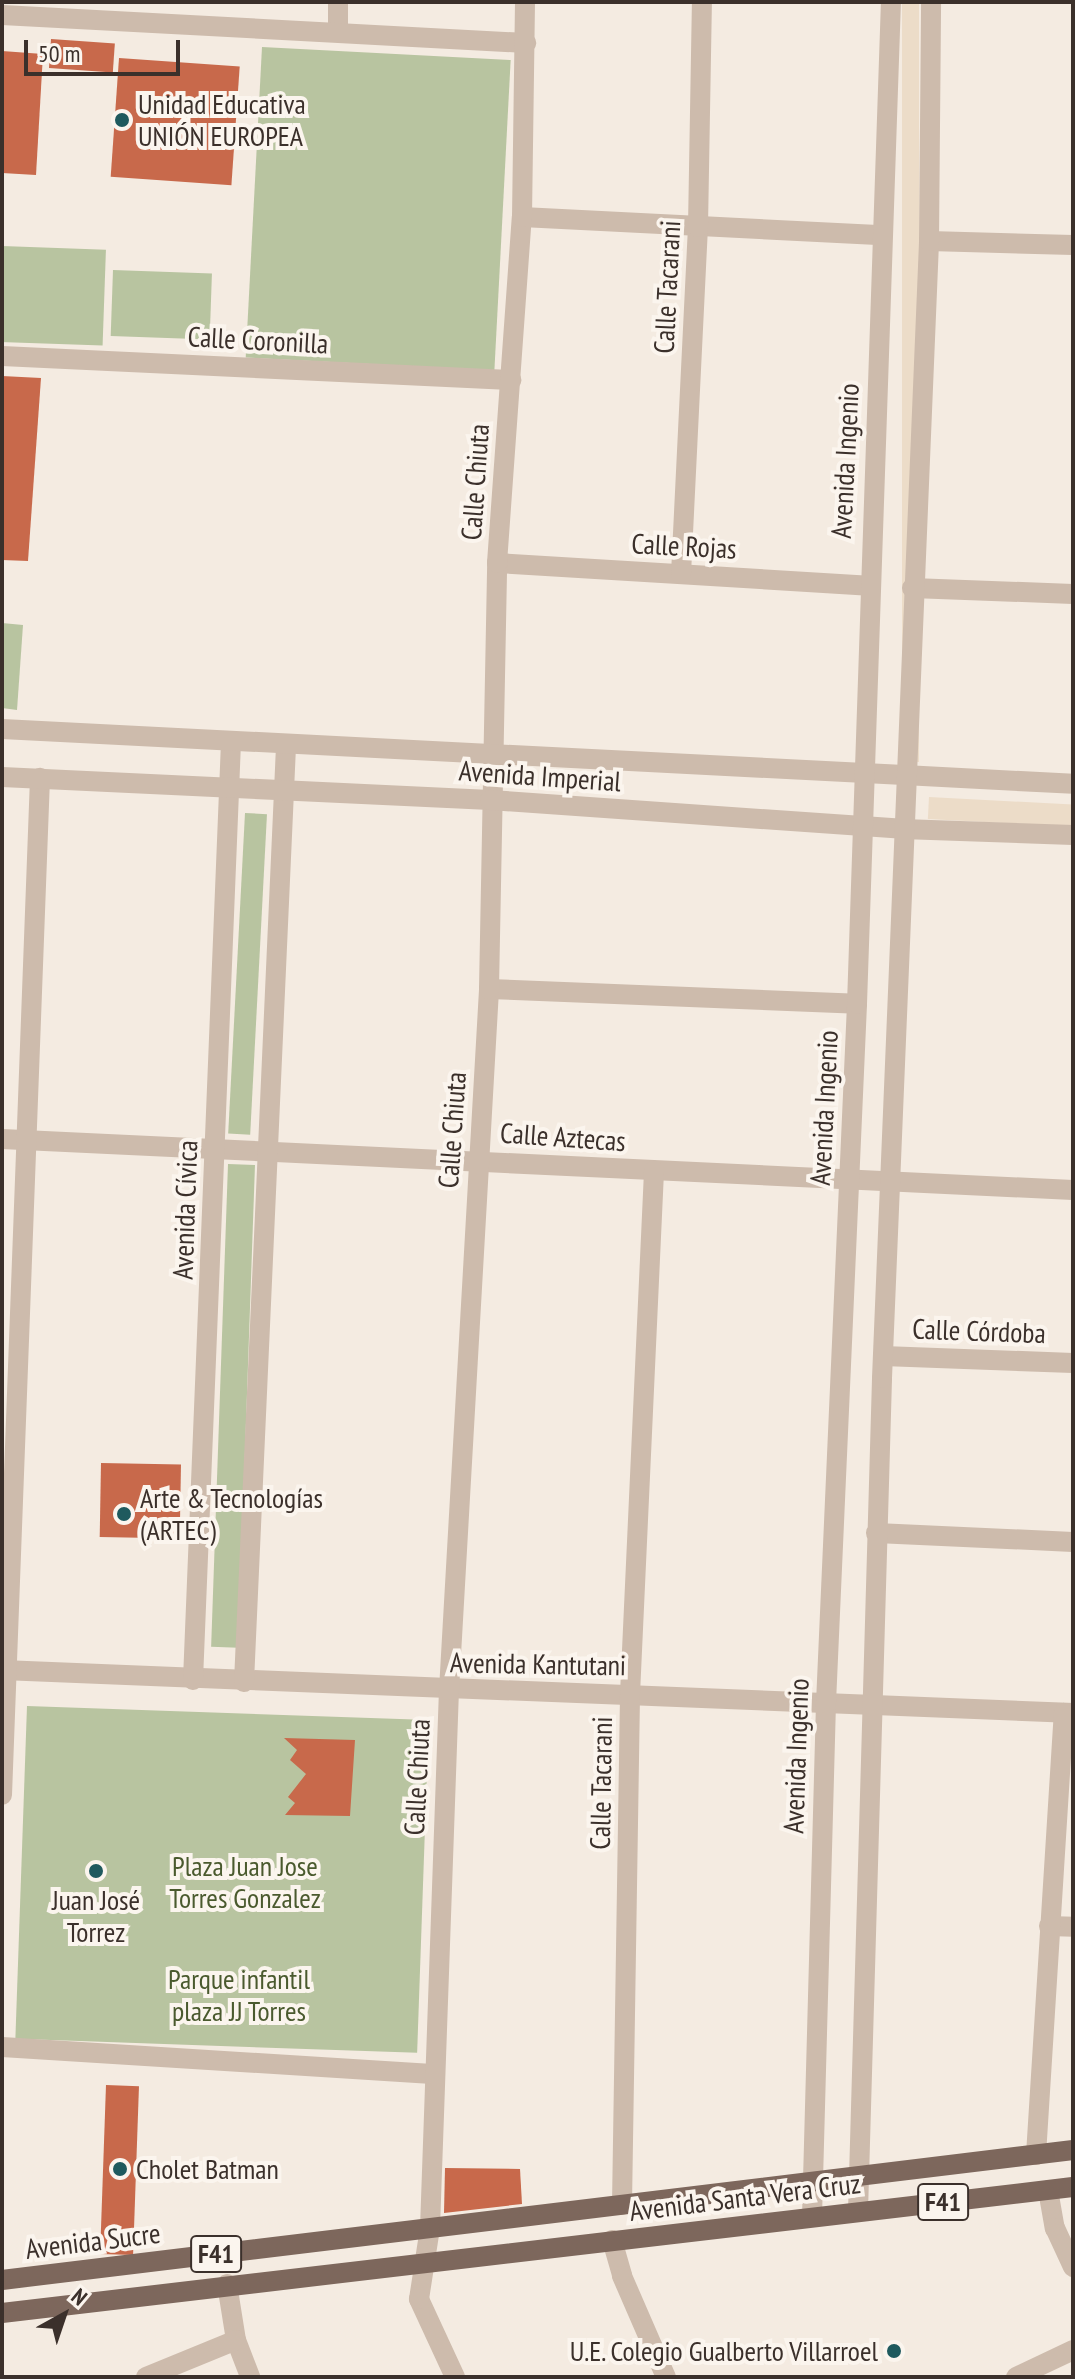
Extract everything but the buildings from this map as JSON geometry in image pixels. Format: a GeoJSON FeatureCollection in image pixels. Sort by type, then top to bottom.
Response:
{"type":"FeatureCollection","features":[{"type":"Feature","properties":{"kind":"main road","name":"Avenida Santa Vera Cruz"},"geometry":{"type":"LineString","coordinates":[[430,2228],[1073,2150]]}},
{"type":"Feature","properties":{"kind":"main road","name":"Avenida Santa Vera Cruz"},"geometry":{"type":"LineString","coordinates":[[424,2260],[1073,2187]]}},
{"type":"Feature","properties":{"kind":"main road","name":"Avenida Sucre"},"geometry":{"type":"LineString","coordinates":[[2,2280],[430,2228]]}},
{"type":"Feature","properties":{"kind":"main road","name":"F41"},"geometry":{"type":"LineString","coordinates":[[2,2313],[424,2260]]}},
{"type":"Feature","properties":{"kind":"street"},"geometry":{"type":"LineString","coordinates":[[338,2],[338,29]]}},
{"type":"Feature","properties":{"kind":"street","name":"Calle Chiuta"},"geometry":{"type":"LineString","coordinates":[[455,2377],[419,2299],[430,2228],[432,2074],[449,1690],[489,989],[490,800],[497,563],[522,217],[525,2]]}},
{"type":"Feature","properties":{"kind":"street","name":"Calle Tacarani"},"geometry":{"type":"LineString","coordinates":[[681,574],[698,227],[702,2]]}},
{"type":"Feature","properties":{"kind":"street","name":"Avenida Ingenio"},"geometry":{"type":"LineString","coordinates":[[812,2217],[810,2182],[826,1703],[857,1004],[868,586],[891,2]]}},
{"type":"Feature","properties":{"kind":"street"},"geometry":{"type":"LineString","coordinates":[[858,2212],[876,1533],[904,775],[929,241],[931,2]]}},
{"type":"Feature","properties":{"kind":"street"},"geometry":{"type":"LineString","coordinates":[[2,15],[338,29],[526,43]]}},
{"type":"Feature","properties":{"kind":"street"},"geometry":{"type":"LineString","coordinates":[[522,217],[883,235]]}},
{"type":"Feature","properties":{"kind":"street"},"geometry":{"type":"LineString","coordinates":[[929,241],[1073,245]]}},
{"type":"Feature","properties":{"kind":"street","name":"Calle Coronilla"},"geometry":{"type":"LineString","coordinates":[[2,356],[511,380]]}},
{"type":"Feature","properties":{"kind":"street","name":"Calle Rojas"},"geometry":{"type":"LineString","coordinates":[[497,563],[868,586]]}},
{"type":"Feature","properties":{"kind":"street"},"geometry":{"type":"LineString","coordinates":[[912,588],[1073,594]]}},
{"type":"Feature","properties":{"kind":"street","name":"Avenida Imperial"},"geometry":{"type":"LineString","coordinates":[[2,729],[286,746],[491,753],[864,777],[904,775],[1073,784]]}},
{"type":"Feature","properties":{"kind":"street","name":"Avenida Cívica"},"geometry":{"type":"LineString","coordinates":[[193,1680],[231,742]]}},
{"type":"Feature","properties":{"kind":"street"},"geometry":{"type":"LineString","coordinates":[[244,1682],[286,746]]}},
{"type":"Feature","properties":{"kind":"street","name":"Avenida Imperial"},"geometry":{"type":"LineString","coordinates":[[2,777],[490,800],[862,828],[1073,835]]}},
{"type":"Feature","properties":{"kind":"street"},"geometry":{"type":"LineString","coordinates":[[2,1795],[4,1670],[28,1140],[40,778]]}},
{"type":"Feature","properties":{"kind":"street"},"geometry":{"type":"LineString","coordinates":[[489,989],[857,1004]]}},
{"type":"Feature","properties":{"kind":"street","name":"Calle Aztecas"},"geometry":{"type":"LineString","coordinates":[[2,1139],[478,1160],[847,1182],[1073,1190]]}},
{"type":"Feature","properties":{"kind":"street","name":"Calle Tacarani"},"geometry":{"type":"LineString","coordinates":[[622,2205],[630,1694],[654,1171]]}},
{"type":"Feature","properties":{"kind":"street","name":"Calle Córdoba"},"geometry":{"type":"LineString","coordinates":[[883,1356],[1073,1363]]}},
{"type":"Feature","properties":{"kind":"street"},"geometry":{"type":"LineString","coordinates":[[876,1533],[1073,1542]]}},
{"type":"Feature","properties":{"kind":"street","name":"Avenida Kantutani"},"geometry":{"type":"LineString","coordinates":[[4,1670],[1069,1713]]}},
{"type":"Feature","properties":{"kind":"street"},"geometry":{"type":"LineString","coordinates":[[1036,2155],[1049,1926],[1069,1713]]}},
{"type":"Feature","properties":{"kind":"street"},"geometry":{"type":"LineString","coordinates":[[1049,1926],[1073,1927]]}},
{"type":"Feature","properties":{"kind":"street"},"geometry":{"type":"LineString","coordinates":[[2,2047],[432,2074]]}},
{"type":"Feature","properties":{"kind":"street"},"geometry":{"type":"LineString","coordinates":[[1048,2190],[1055,2228],[1073,2267]]}},
{"type":"Feature","properties":{"kind":"street"},"geometry":{"type":"LineString","coordinates":[[612,2240],[622,2276],[666,2377]]}},
{"type":"Feature","properties":{"kind":"street"},"geometry":{"type":"LineString","coordinates":[[227,2284],[236,2340],[250,2377]]}},
{"type":"Feature","properties":{"kind":"street"},"geometry":{"type":"LineString","coordinates":[[146,2377],[236,2340]]}},
{"type":"Feature","properties":{"kind":"street"},"geometry":{"type":"LineString","coordinates":[[1016,2377],[1073,2350]]}},
{"type":"Feature","properties":{"kind":"green space"},"geometry":{"type":"Polygon","coordinates":[[[262,47],[511,60],[494,371],[246,358],[262,47]]]}},
{"type":"Feature","properties":{"kind":"green space"},"geometry":{"type":"Polygon","coordinates":[[[2,246],[106,250],[103,346],[2,342],[2,246]]]}},
{"type":"Feature","properties":{"kind":"green space"},"geometry":{"type":"Polygon","coordinates":[[[113,270],[212,273],[210,339],[111,336],[113,270]]]}},
{"type":"Feature","properties":{"kind":"green space"},"geometry":{"type":"Polygon","coordinates":[[[2,623],[23,625],[17,710],[2,708],[2,623]]]}},
{"type":"Feature","properties":{"kind":"green space"},"geometry":{"type":"Polygon","coordinates":[[[245,813],[267,814],[250,1135],[228,1134],[245,813]]]}},
{"type":"Feature","properties":{"kind":"green space"},"geometry":{"type":"Polygon","coordinates":[[[228,1164],[255,1165],[238,1648],[211,1647],[228,1164]]]}},
{"type":"Feature","properties":{"kind":"green space","name":"Plaza Juan Jose Torres Gonzalez"},"geometry":{"type":"Polygon","coordinates":[[[27,1706],[429,1720],[417,2053],[15,2039],[27,1706]]]}},
{"type":"Feature","properties":{"kind":"shaded area"},"geometry":{"type":"Polygon","coordinates":[[[902,2],[919,2],[919,762],[902,762],[902,2]]]}},
{"type":"Feature","properties":{"kind":"shaded area"},"geometry":{"type":"Polygon","coordinates":[[[929,797],[1073,805],[1072,827],[928,819],[929,797]]]}},
{"type":"Feature","properties":{"kind":"place","name":"Unidad Educativa UNIÓN EUROPEA"},"geometry":{"type":"Point","coordinates":[122,120]}},
{"type":"Feature","properties":{"kind":"place","name":"Arte & Tecnologías (ARTEC)"},"geometry":{"type":"Point","coordinates":[124,1514]}},
{"type":"Feature","properties":{"kind":"place","name":"Juan José Torrez"},"geometry":{"type":"Point","coordinates":[96,1871]}},
{"type":"Feature","properties":{"kind":"place","name":"Cholet Batman"},"geometry":{"type":"Point","coordinates":[120,2169]}},
{"type":"Feature","properties":{"kind":"place","name":"U.E. Colegio Gualberto Villarroel"},"geometry":{"type":"Point","coordinates":[894,2351]}},
{"type":"Feature","properties":{"kind":"park label","name":"Parque infantil plaza JJ Torres"},"geometry":{"type":"Point","coordinates":[239,1995]}}]}
